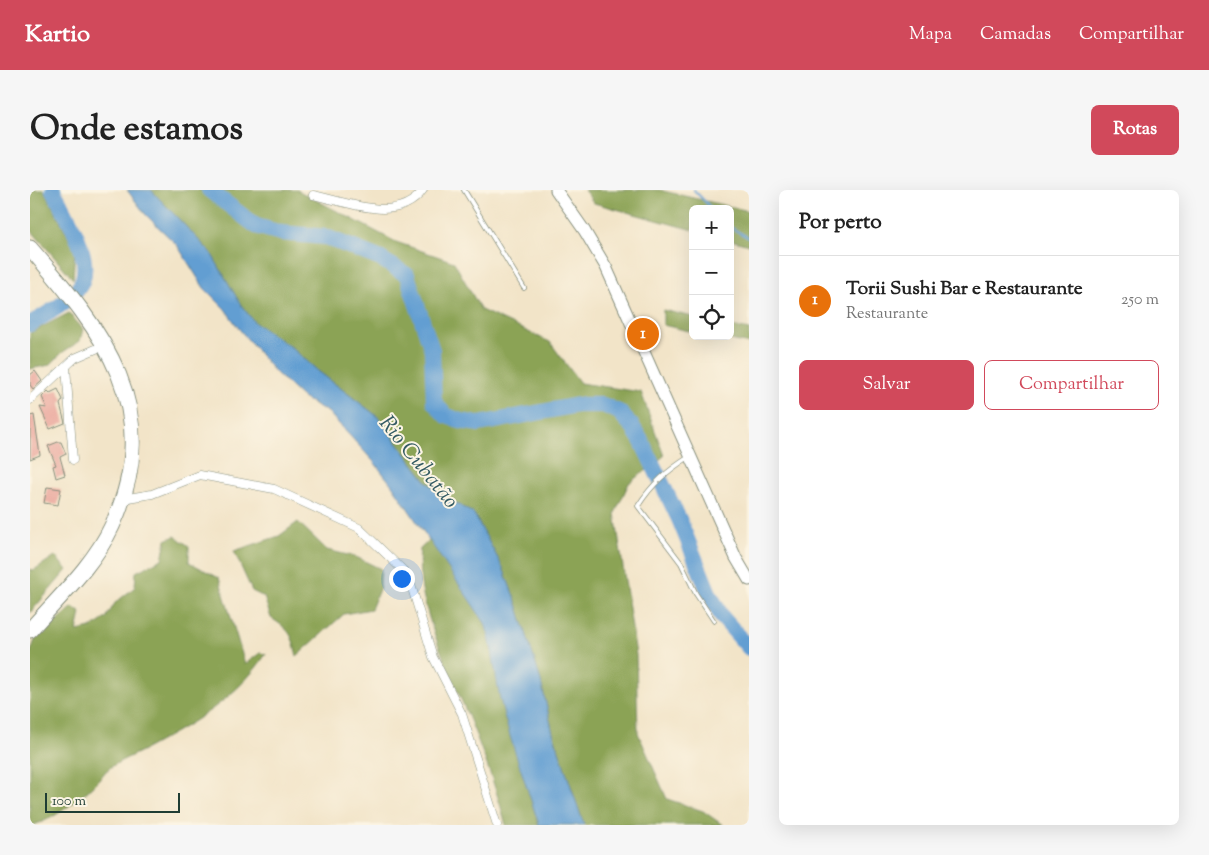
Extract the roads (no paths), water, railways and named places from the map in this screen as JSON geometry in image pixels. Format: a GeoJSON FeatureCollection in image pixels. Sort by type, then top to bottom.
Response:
{"type":"FeatureCollection","features":[{"type":"Feature","properties":{"kind":"highway"},"geometry":{"type":"LineString","coordinates":[[30,248],[76,301],[105,345],[118,372],[128,410],[132,439],[129,470],[122,499],[112,527],[97,551],[30,630]]}},
{"type":"Feature","properties":{"kind":"street"},"geometry":{"type":"LineString","coordinates":[[313,195],[386,210],[406,206],[423,190]]}},
{"type":"Feature","properties":{"kind":"street"},"geometry":{"type":"LineString","coordinates":[[556,190],[584,230],[606,267],[736,558],[749,580]]}},
{"type":"Feature","properties":{"kind":"street"},"geometry":{"type":"LineString","coordinates":[[30,400],[75,358],[105,345]]}},
{"type":"Feature","properties":{"kind":"street"},"geometry":{"type":"LineString","coordinates":[[66,367],[73,460]]}},
{"type":"Feature","properties":{"kind":"street"},"geometry":{"type":"LineString","coordinates":[[122,499],[152,494],[200,475],[274,489],[359,528],[408,575],[433,657],[462,714],[496,825]]}},
{"type":"Feature","properties":{"kind":"lane"},"geometry":{"type":"LineString","coordinates":[[464,190],[524,288]]}},
{"type":"Feature","properties":{"kind":"lane"},"geometry":{"type":"LineString","coordinates":[[690,456],[667,470],[650,487],[638,506],[678,558],[696,594],[714,621]]}},
{"type":"Feature","properties":{"kind":"water"},"geometry":{"type":"Polygon","coordinates":[[[127,190],[151,190],[211,253],[241,305],[255,323],[291,347],[318,371],[377,416],[427,482],[438,492],[474,514],[503,568],[518,607],[540,678],[553,733],[584,825],[539,825],[506,722],[485,623],[392,485],[374,462],[328,412],[303,398],[274,371],[225,309],[204,288],[177,245],[146,215],[127,190]]]}},
{"type":"Feature","properties":{"kind":"waterway"},"geometry":{"type":"LineString","coordinates":[[30,324],[67,300],[77,290],[83,279],[83,254],[72,226],[53,190]]}},
{"type":"Feature","properties":{"kind":"waterway"},"geometry":{"type":"LineString","coordinates":[[209,190],[256,226],[281,233],[326,237],[381,259],[407,275],[432,350],[434,402],[445,415],[460,421],[479,424],[578,405],[603,405],[619,412],[632,426],[642,442],[679,519],[709,593],[722,617],[749,648]]}},
{"type":"Feature","properties":{"kind":"waterway"},"geometry":{"type":"LineString","coordinates":[[694,190],[708,205]]}},
{"type":"Feature","properties":{"kind":"waterway"},"geometry":{"type":"LineString","coordinates":[[734,229],[749,238]]}},
{"type":"Feature","properties":{"kind":"place","name":"Torii Sushi Bar e Restaurante"},"geometry":{"type":"Point","coordinates":[643,334]}},
{"type":"Feature","properties":{"kind":"water label","name":"Rio Cubatão"},"geometry":{"type":"Point","coordinates":[420,461]}}]}
